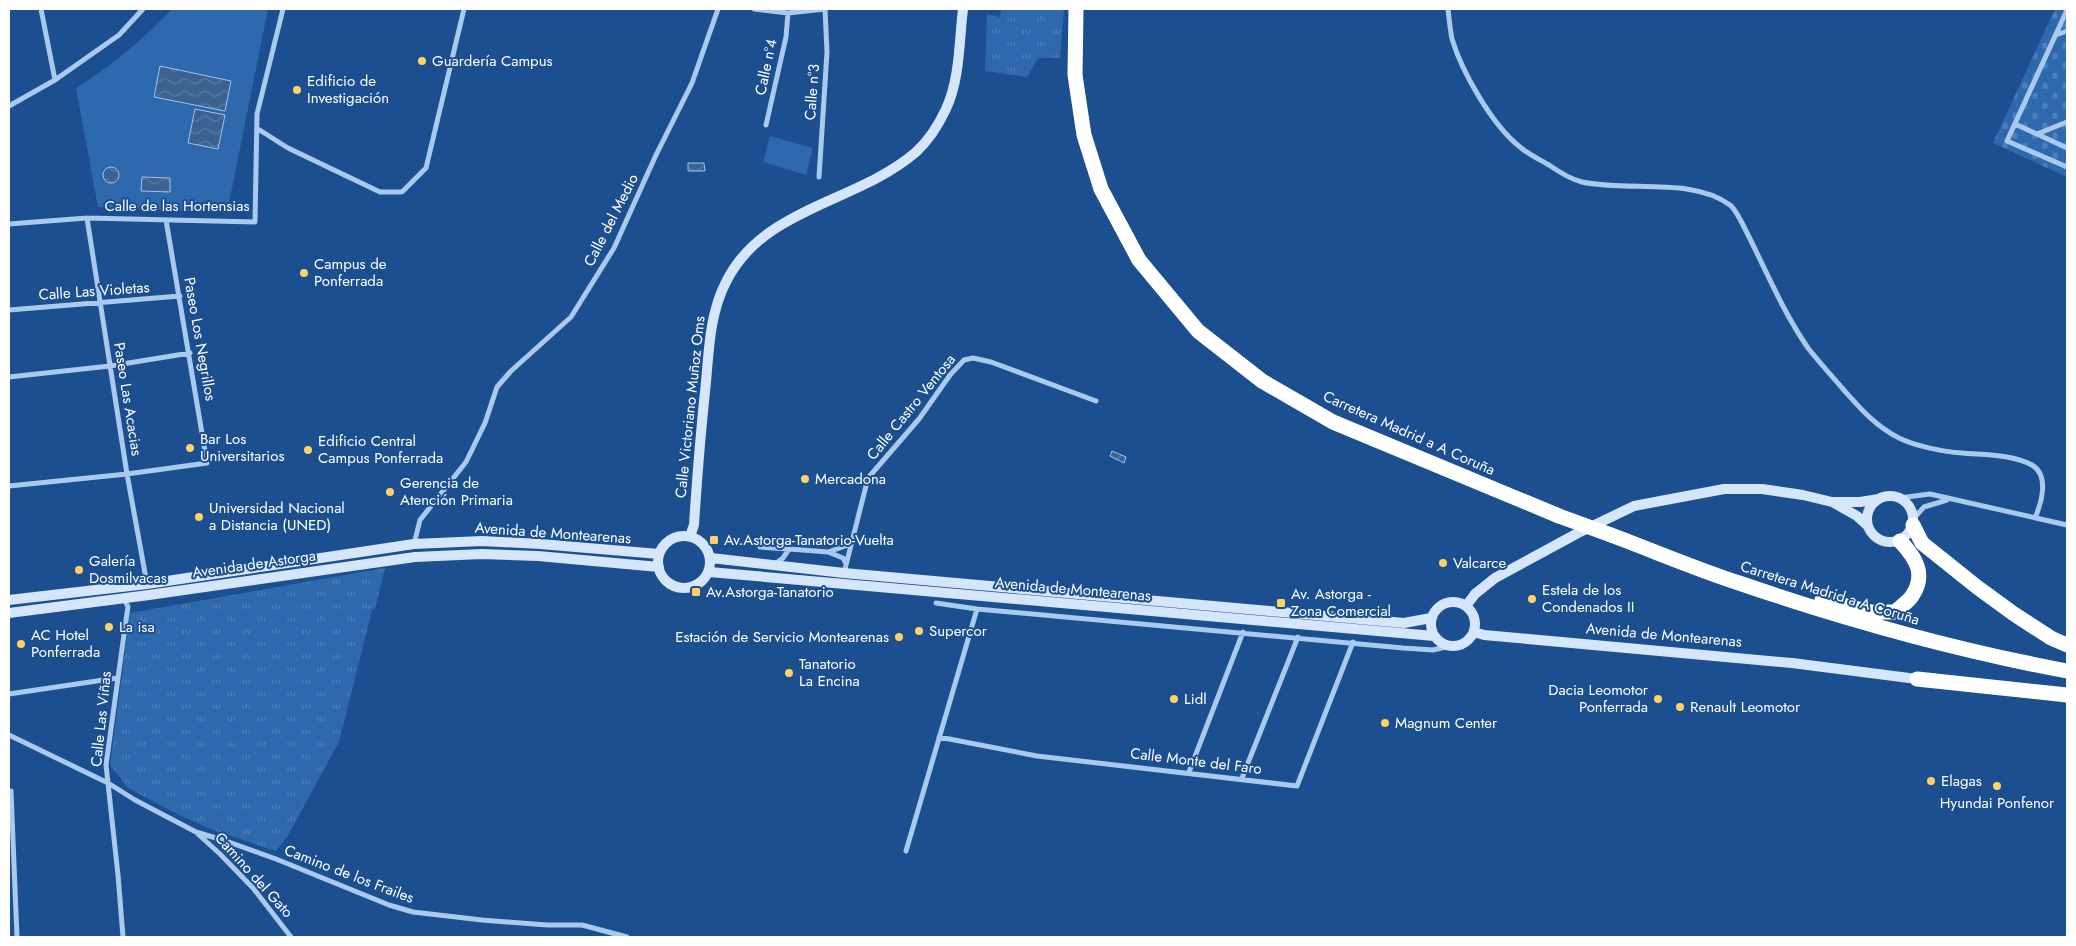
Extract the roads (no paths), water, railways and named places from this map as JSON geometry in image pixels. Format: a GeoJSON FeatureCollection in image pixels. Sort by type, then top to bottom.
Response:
{"type":"FeatureCollection","features":[{"type":"Feature","properties":{"kind":"highway","name":"Carretera Madrid a A Coruña"},"geometry":{"type":"LineString","coordinates":[[1076,9],[1075,75],[1084,134],[1101,189],[1139,260],[1198,331],[1262,381],[1333,422],[1559,516],[1702,569],[1860,622],[1927,641],[2067,671]]}},
{"type":"Feature","properties":{"kind":"highway"},"geometry":{"type":"LineString","coordinates":[[1913,522],[1922,543],[1976,587],[2051,638],[2067,645]]}},
{"type":"Feature","properties":{"kind":"highway"},"geometry":{"type":"LineString","coordinates":[[1702,569],[1871,612],[1894,612],[1912,596],[1919,575],[1913,556],[1900,541]]}},
{"type":"Feature","properties":{"kind":"highway"},"geometry":{"type":"LineString","coordinates":[[1917,679],[2067,695]]}},
{"type":"Feature","properties":{"kind":"main road","name":"Calle Victoriano Muñoz Oms"},"geometry":{"type":"LineString","coordinates":[[690,536],[694,525],[699,447],[713,319],[726,282],[737,264],[758,240],[788,220],[893,169],[917,151],[935,129],[946,108],[955,80],[963,9]]}},
{"type":"Feature","properties":{"kind":"main road"},"geometry":{"type":"LineString","coordinates":[[1466,606],[1475,594],[1495,578],[1578,533],[1634,506],[1724,488],[1762,489],[1803,495],[1832,502],[1879,500]]}},
{"type":"Feature","properties":{"kind":"main road"},"geometry":{"type":"LineString","coordinates":[[1832,502],[1857,516],[1868,526],[1872,533],[1884,542],[1900,541],[1908,534],[1913,522],[1912,510],[1899,498],[1885,497],[1870,508],[1867,520],[1868,526]]}},
{"type":"Feature","properties":{"kind":"main road"},"geometry":{"type":"LineString","coordinates":[[680,536],[690,536],[706,546],[710,558],[709,572],[699,584],[684,588],[670,584],[665,579],[658,567],[659,554],[664,545],[671,539],[680,536]]}},
{"type":"Feature","properties":{"kind":"main road","name":"Avenida de Montearenas"},"geometry":{"type":"LineString","coordinates":[[414,544],[482,541],[511,542],[659,554]]}},
{"type":"Feature","properties":{"kind":"main road","name":"Avenida de Astorga"},"geometry":{"type":"LineString","coordinates":[[9,600],[147,584],[414,544]]}},
{"type":"Feature","properties":{"kind":"main road","name":"Avenida de Montearenas"},"geometry":{"type":"LineString","coordinates":[[415,557],[482,554],[538,556],[658,567]]}},
{"type":"Feature","properties":{"kind":"main road","name":"Avenida de Astorga"},"geometry":{"type":"LineString","coordinates":[[9,613],[415,557]]}},
{"type":"Feature","properties":{"kind":"main road","name":"Avenida de Montearenas"},"geometry":{"type":"LineString","coordinates":[[710,558],[774,565],[845,568],[1404,622],[1431,618]]}},
{"type":"Feature","properties":{"kind":"main road","name":"Avenida de Montearenas"},"geometry":{"type":"LineString","coordinates":[[709,572],[1434,636]]}},
{"type":"Feature","properties":{"kind":"main road"},"geometry":{"type":"LineString","coordinates":[[1454,602],[1466,606],[1475,620],[1474,632],[1464,643],[1450,646],[1434,636],[1431,618],[1436,609],[1443,604],[1454,602]]}},
{"type":"Feature","properties":{"kind":"main road","name":"Avenida de Montearenas"},"geometry":{"type":"LineString","coordinates":[[1474,632],[1484,635],[1792,663],[1917,679]]}},
{"type":"Feature","properties":{"kind":"street"},"geometry":{"type":"LineString","coordinates":[[40,9],[55,80]]}},
{"type":"Feature","properties":{"kind":"street"},"geometry":{"type":"LineString","coordinates":[[9,106],[55,80],[119,35],[143,9]]}},
{"type":"Feature","properties":{"kind":"street"},"geometry":{"type":"LineString","coordinates":[[283,9],[257,114],[258,129],[288,148],[380,192],[402,192],[426,168],[464,9]]}},
{"type":"Feature","properties":{"kind":"street","name":"Calle del Medio"},"geometry":{"type":"LineString","coordinates":[[414,544],[420,520],[466,462],[485,423],[497,387],[511,371],[571,317],[614,248],[656,155],[692,83],[718,9]]}},
{"type":"Feature","properties":{"kind":"street"},"geometry":{"type":"LineString","coordinates":[[754,9],[788,13],[798,10],[825,9]]}},
{"type":"Feature","properties":{"kind":"street","name":"Calle nº3"},"geometry":{"type":"LineString","coordinates":[[819,177],[827,52],[825,9]]}},
{"type":"Feature","properties":{"kind":"street"},"geometry":{"type":"LineString","coordinates":[[1448,9],[1452,37],[1458,57],[1470,82],[1493,118],[1519,147],[1565,176],[1580,182],[1598,185],[1678,189],[1703,193],[1732,206],[1741,220],[1796,329],[1809,349],[1858,408],[1876,424],[1910,443],[1959,453],[2010,458],[2034,466],[2041,476],[2044,491],[2041,505],[2035,518]]}},
{"type":"Feature","properties":{"kind":"street"},"geometry":{"type":"LineString","coordinates":[[2067,10],[2007,141],[2067,168]]}},
{"type":"Feature","properties":{"kind":"street","name":"Calle nº4"},"geometry":{"type":"LineString","coordinates":[[766,125],[786,37],[788,13]]}},
{"type":"Feature","properties":{"kind":"street"},"geometry":{"type":"LineString","coordinates":[[2056,35],[2067,31]]}},
{"type":"Feature","properties":{"kind":"street"},"geometry":{"type":"LineString","coordinates":[[2038,134],[2067,122]]}},
{"type":"Feature","properties":{"kind":"street"},"geometry":{"type":"LineString","coordinates":[[2015,124],[2067,148]]}},
{"type":"Feature","properties":{"kind":"street","name":"Calle de las Hortensias"},"geometry":{"type":"LineString","coordinates":[[9,224],[87,218],[255,222],[258,129]]}},
{"type":"Feature","properties":{"kind":"street","name":"Paseo Las Acacias"},"geometry":{"type":"LineString","coordinates":[[87,218],[127,474],[147,584]]}},
{"type":"Feature","properties":{"kind":"street","name":"Paseo Los Negrillos"},"geometry":{"type":"LineString","coordinates":[[127,474],[207,463],[190,353],[166,220]]}},
{"type":"Feature","properties":{"kind":"street","name":"Calle Las Violetas"},"geometry":{"type":"LineString","coordinates":[[9,310],[101,304],[180,296]]}},
{"type":"Feature","properties":{"kind":"street"},"geometry":{"type":"LineString","coordinates":[[9,377],[110,366],[190,353]]}},
{"type":"Feature","properties":{"kind":"street","name":"Calle Castro Ventosa"},"geometry":{"type":"LineString","coordinates":[[845,568],[868,478],[918,419],[950,374],[964,360],[973,358],[992,362],[1096,401]]}},
{"type":"Feature","properties":{"kind":"street"},"geometry":{"type":"LineString","coordinates":[[9,486],[127,474]]}},
{"type":"Feature","properties":{"kind":"street"},"geometry":{"type":"LineString","coordinates":[[1899,498],[1930,494],[2067,525]]}},
{"type":"Feature","properties":{"kind":"street"},"geometry":{"type":"LineString","coordinates":[[1913,522],[1924,507],[1950,500]]}},
{"type":"Feature","properties":{"kind":"street"},"geometry":{"type":"LineString","coordinates":[[828,552],[851,544]]}},
{"type":"Feature","properties":{"kind":"street"},"geometry":{"type":"LineString","coordinates":[[760,547],[828,552],[842,558],[845,568]]}},
{"type":"Feature","properties":{"kind":"street"},"geometry":{"type":"LineString","coordinates":[[774,565],[783,558],[789,549]]}},
{"type":"Feature","properties":{"kind":"street","name":"Calle Las Viñas"},"geometry":{"type":"LineString","coordinates":[[123,937],[106,765],[128,607],[124,598]]}},
{"type":"Feature","properties":{"kind":"street"},"geometry":{"type":"LineString","coordinates":[[936,603],[977,609],[1433,650],[1450,646]]}},
{"type":"Feature","properties":{"kind":"street"},"geometry":{"type":"LineString","coordinates":[[906,851],[977,609]]}},
{"type":"Feature","properties":{"kind":"street"},"geometry":{"type":"LineString","coordinates":[[1189,772],[1243,632]]}},
{"type":"Feature","properties":{"kind":"street"},"geometry":{"type":"LineString","coordinates":[[1242,778],[1298,637]]}},
{"type":"Feature","properties":{"kind":"street","name":"Calle Monte del Faro"},"geometry":{"type":"LineString","coordinates":[[939,736],[1037,756],[1242,778],[1297,786],[1353,642]]}},
{"type":"Feature","properties":{"kind":"street"},"geometry":{"type":"LineString","coordinates":[[9,694],[117,678]]}},
{"type":"Feature","properties":{"kind":"street","name":"Camino de los Frailes"},"geometry":{"type":"LineString","coordinates":[[9,735],[108,783],[135,800],[196,832],[276,859],[389,905],[413,912],[547,926],[582,924],[627,937]]}},
{"type":"Feature","properties":{"kind":"street"},"geometry":{"type":"LineString","coordinates":[[11,791],[11,836],[16,937]]}},
{"type":"Feature","properties":{"kind":"street"},"geometry":{"type":"LineString","coordinates":[[9,826],[11,836]]}},
{"type":"Feature","properties":{"kind":"street","name":"Camino del Gato"},"geometry":{"type":"LineString","coordinates":[[196,832],[253,888],[292,937]]}},
{"type":"Feature","properties":{"kind":"water"},"geometry":{"type":"Polygon","coordinates":[[[160,66],[231,81],[225,111],[154,97],[160,66]]]}},
{"type":"Feature","properties":{"kind":"water"},"geometry":{"type":"Polygon","coordinates":[[[195,109],[225,115],[218,149],[188,143],[195,109]]]}},
{"type":"Feature","properties":{"kind":"water"},"geometry":{"type":"Polygon","coordinates":[[[688,163],[704,163],[705,171],[688,171],[688,163]]]}},
{"type":"Feature","properties":{"kind":"water"},"geometry":{"type":"Polygon","coordinates":[[[111,167],[117,169],[119,175],[117,181],[111,183],[105,181],[103,175],[105,169],[111,167]]]}},
{"type":"Feature","properties":{"kind":"water"},"geometry":{"type":"Polygon","coordinates":[[[142,177],[170,178],[170,192],[141,191],[142,177]]]}},
{"type":"Feature","properties":{"kind":"water"},"geometry":{"type":"Polygon","coordinates":[[[1112,451],[1126,457],[1124,463],[1110,456],[1112,451]]]}},
{"type":"Feature","properties":{"kind":"place","name":"Guardería Campus"},"geometry":{"type":"Point","coordinates":[422,61]}},
{"type":"Feature","properties":{"kind":"place","name":"Edificio de Investigación"},"geometry":{"type":"Point","coordinates":[297,90]}},
{"type":"Feature","properties":{"kind":"place","name":"Campus de Ponferrada"},"geometry":{"type":"Point","coordinates":[304,273]}},
{"type":"Feature","properties":{"kind":"place","name":"Bar Los Universitarios"},"geometry":{"type":"Point","coordinates":[190,448]}},
{"type":"Feature","properties":{"kind":"place","name":"Edificio Central Campus Ponferrada"},"geometry":{"type":"Point","coordinates":[308,450]}},
{"type":"Feature","properties":{"kind":"place","name":"Mercadona"},"geometry":{"type":"Point","coordinates":[805,479]}},
{"type":"Feature","properties":{"kind":"place","name":"Gerencia de Atención Primaria"},"geometry":{"type":"Point","coordinates":[390,492]}},
{"type":"Feature","properties":{"kind":"place","name":"Universidad Nacional a Distancia (UNED)"},"geometry":{"type":"Point","coordinates":[199,517]}},
{"type":"Feature","properties":{"kind":"place","name":"Av.Astorga-Tanatorio-Vuelta"},"geometry":{"type":"Point","coordinates":[714,540]}},
{"type":"Feature","properties":{"kind":"place","name":"Valcarce"},"geometry":{"type":"Point","coordinates":[1443,563]}},
{"type":"Feature","properties":{"kind":"place","name":"Galería Dosmilvacas"},"geometry":{"type":"Point","coordinates":[79,570]}},
{"type":"Feature","properties":{"kind":"place","name":"Av.Astorga-Tanatorio"},"geometry":{"type":"Point","coordinates":[696,592]}},
{"type":"Feature","properties":{"kind":"place","name":"Estela de los Condenados II"},"geometry":{"type":"Point","coordinates":[1532,599]}},
{"type":"Feature","properties":{"kind":"place","name":"Av. Astorga - Zona Comercial"},"geometry":{"type":"Point","coordinates":[1281,603]}},
{"type":"Feature","properties":{"kind":"place","name":"La isa"},"geometry":{"type":"Point","coordinates":[109,627]}},
{"type":"Feature","properties":{"kind":"place","name":"Supercor"},"geometry":{"type":"Point","coordinates":[919,631]}},
{"type":"Feature","properties":{"kind":"place","name":"Estación de Servicio Montearenas"},"geometry":{"type":"Point","coordinates":[899,637]}},
{"type":"Feature","properties":{"kind":"place","name":"AC Hotel Ponferrada"},"geometry":{"type":"Point","coordinates":[21,644]}},
{"type":"Feature","properties":{"kind":"place","name":"Tanatorio La Encina"},"geometry":{"type":"Point","coordinates":[789,673]}},
{"type":"Feature","properties":{"kind":"place","name":"Lidl"},"geometry":{"type":"Point","coordinates":[1174,699]}},
{"type":"Feature","properties":{"kind":"place","name":"Dacia Leomotor Ponferrada"},"geometry":{"type":"Point","coordinates":[1658,699]}},
{"type":"Feature","properties":{"kind":"place","name":"Renault Leomotor"},"geometry":{"type":"Point","coordinates":[1680,707]}},
{"type":"Feature","properties":{"kind":"place","name":"Magnum Center"},"geometry":{"type":"Point","coordinates":[1385,723]}},
{"type":"Feature","properties":{"kind":"place","name":"Elagas"},"geometry":{"type":"Point","coordinates":[1931,781]}},
{"type":"Feature","properties":{"kind":"place","name":"Hyundai Ponfenor"},"geometry":{"type":"Point","coordinates":[1997,786]}}]}
